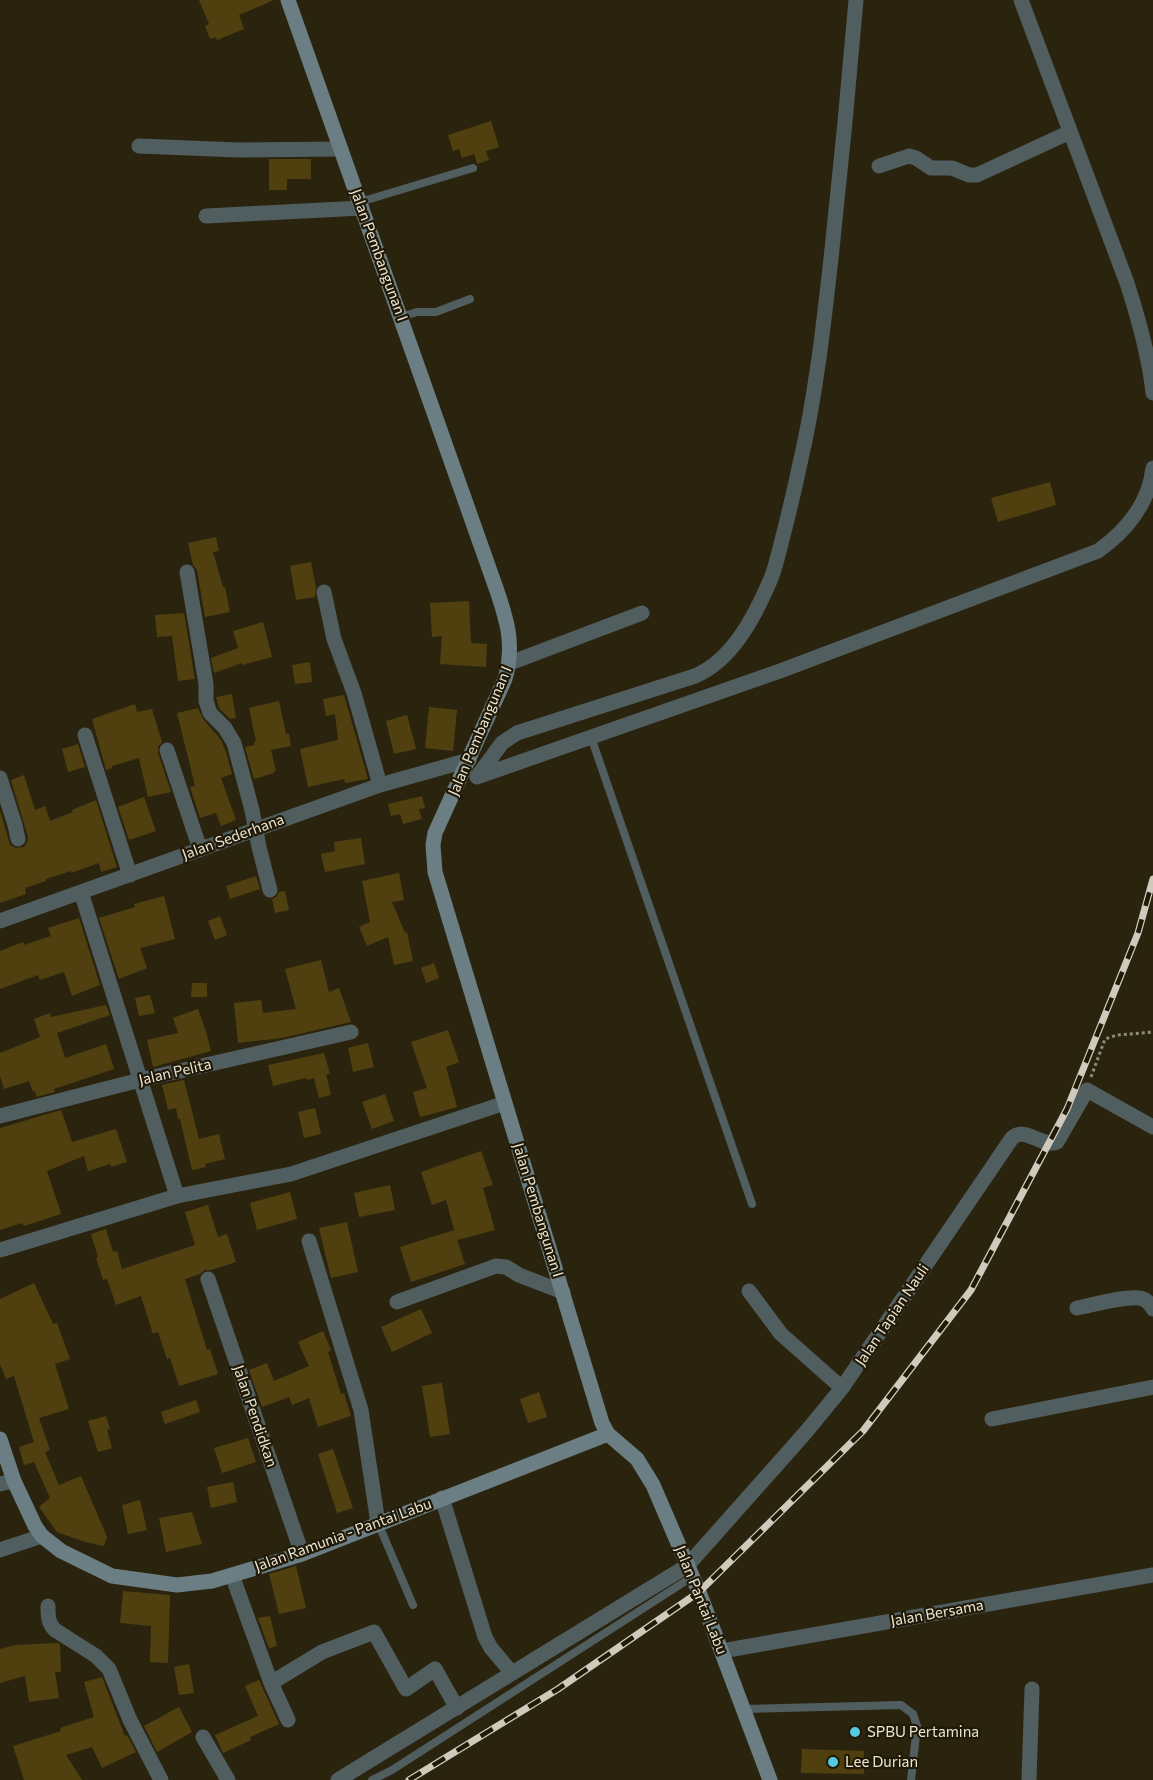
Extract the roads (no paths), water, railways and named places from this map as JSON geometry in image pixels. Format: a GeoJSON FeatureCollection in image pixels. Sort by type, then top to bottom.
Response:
{"type":"FeatureCollection","features":[{"type":"Feature","properties":{"kind":"main road","name":"Jalan Pembangunan I"},"geometry":{"type":"LineString","coordinates":[[288,0],[503,608],[509,632],[510,663],[505,679],[435,833],[433,845],[435,872],[596,1404],[608,1434]]}},
{"type":"Feature","properties":{"kind":"main road","name":"Jalan Ramunia - Pantai Labu"},"geometry":{"type":"LineString","coordinates":[[0,1439],[7,1482],[42,1536],[61,1551],[112,1576],[177,1586],[212,1581],[302,1554],[608,1434]]}},
{"type":"Feature","properties":{"kind":"main road","name":"Jalan Pantai Labu"},"geometry":{"type":"LineString","coordinates":[[608,1434],[637,1460],[653,1485],[722,1651],[770,1780]]}},
{"type":"Feature","properties":{"kind":"street"},"geometry":{"type":"LineString","coordinates":[[477,777],[502,743],[517,733],[695,676],[714,666],[733,645],[757,608],[771,580],[807,432],[822,344],[844,142],[856,0]]}},
{"type":"Feature","properties":{"kind":"street"},"geometry":{"type":"LineString","coordinates":[[1021,0],[1127,284],[1150,364],[1153,393]]}},
{"type":"Feature","properties":{"kind":"street"},"geometry":{"type":"LineString","coordinates":[[879,166],[905,157],[912,157],[931,168],[952,168],[969,175],[977,175],[1070,132]]}},
{"type":"Feature","properties":{"kind":"street"},"geometry":{"type":"LineString","coordinates":[[139,146],[238,150],[341,149]]}},
{"type":"Feature","properties":{"kind":"street"},"geometry":{"type":"LineString","coordinates":[[206,216],[361,205]]}},
{"type":"Feature","properties":{"kind":"street"},"geometry":{"type":"LineString","coordinates":[[458,784],[791,667],[1098,551],[1124,530],[1138,512],[1147,492],[1153,468]]}},
{"type":"Feature","properties":{"kind":"street"},"geometry":{"type":"LineString","coordinates":[[187,572],[206,684],[206,701],[210,713],[225,728],[234,743],[270,890]]}},
{"type":"Feature","properties":{"kind":"street"},"geometry":{"type":"LineString","coordinates":[[324,592],[334,639],[354,693],[380,784]]}},
{"type":"Feature","properties":{"kind":"street"},"geometry":{"type":"LineString","coordinates":[[510,663],[642,613]]}},
{"type":"Feature","properties":{"kind":"street"},"geometry":{"type":"LineString","coordinates":[[85,735],[130,874]]}},
{"type":"Feature","properties":{"kind":"street"},"geometry":{"type":"LineString","coordinates":[[167,750],[200,849]]}},
{"type":"Feature","properties":{"kind":"street","name":"Jalan Sederhana"},"geometry":{"type":"LineString","coordinates":[[0,921],[380,784],[469,760]]}},
{"type":"Feature","properties":{"kind":"street"},"geometry":{"type":"LineString","coordinates":[[0,778],[18,838]]}},
{"type":"Feature","properties":{"kind":"street"},"geometry":{"type":"LineString","coordinates":[[81,892],[177,1196]]}},
{"type":"Feature","properties":{"kind":"street","name":"Jalan Pelita"},"geometry":{"type":"LineString","coordinates":[[0,1116],[140,1080],[351,1032]]}},
{"type":"Feature","properties":{"kind":"street","name":"Jalan Tapian Nauli"},"geometry":{"type":"LineString","coordinates":[[338,1780],[512,1673],[589,1635],[690,1572],[842,1388],[1012,1137],[1021,1133],[1049,1144],[1057,1142],[1087,1090],[1153,1127]]}},
{"type":"Feature","properties":{"kind":"street"},"geometry":{"type":"LineString","coordinates":[[0,1250],[177,1196],[291,1174],[505,1103]]}},
{"type":"Feature","properties":{"kind":"street"},"geometry":{"type":"LineString","coordinates":[[309,1240],[361,1410],[378,1523]]}},
{"type":"Feature","properties":{"kind":"street"},"geometry":{"type":"LineString","coordinates":[[397,1302],[496,1266],[506,1267],[519,1275],[563,1292]]}},
{"type":"Feature","properties":{"kind":"street","name":"Jalan Pendidkan"},"geometry":{"type":"LineString","coordinates":[[208,1279],[302,1554]]}},
{"type":"Feature","properties":{"kind":"street"},"geometry":{"type":"LineString","coordinates":[[749,1291],[781,1334],[842,1388]]}},
{"type":"Feature","properties":{"kind":"street"},"geometry":{"type":"LineString","coordinates":[[1077,1308],[1139,1298],[1151,1304],[1153,1310]]}},
{"type":"Feature","properties":{"kind":"street"},"geometry":{"type":"LineString","coordinates":[[992,1419],[1153,1387]]}},
{"type":"Feature","properties":{"kind":"street"},"geometry":{"type":"LineString","coordinates":[[442,1498],[485,1637],[491,1648],[512,1673]]}},
{"type":"Feature","properties":{"kind":"street"},"geometry":{"type":"LineString","coordinates":[[0,1550],[42,1536]]}},
{"type":"Feature","properties":{"kind":"street"},"geometry":{"type":"LineString","coordinates":[[232,1575],[271,1683],[288,1720]]}},
{"type":"Feature","properties":{"kind":"street","name":"Jalan Bersama"},"geometry":{"type":"LineString","coordinates":[[722,1651],[1153,1575]]}},
{"type":"Feature","properties":{"kind":"street"},"geometry":{"type":"LineString","coordinates":[[48,1606],[50,1625],[96,1656],[109,1669],[130,1720],[161,1780]]}},
{"type":"Feature","properties":{"kind":"street"},"geometry":{"type":"LineString","coordinates":[[271,1683],[332,1647],[374,1632],[406,1689],[435,1669],[457,1708]]}},
{"type":"Feature","properties":{"kind":"street"},"geometry":{"type":"LineString","coordinates":[[1029,1780],[1032,1689]]}},
{"type":"Feature","properties":{"kind":"street"},"geometry":{"type":"LineString","coordinates":[[203,1737],[228,1780]]}},
{"type":"Feature","properties":{"kind":"lane"},"geometry":{"type":"LineString","coordinates":[[361,205],[473,168]]}},
{"type":"Feature","properties":{"kind":"lane"},"geometry":{"type":"LineString","coordinates":[[401,317],[417,312],[436,312],[470,299]]}},
{"type":"Feature","properties":{"kind":"lane"},"geometry":{"type":"LineString","coordinates":[[591,737],[752,1204]]}},
{"type":"Feature","properties":{"kind":"lane"},"geometry":{"type":"LineString","coordinates":[[378,1523],[413,1605]]}},
{"type":"Feature","properties":{"kind":"lane"},"geometry":{"type":"LineString","coordinates":[[372,1780],[392,1770],[589,1635]]}},
{"type":"Feature","properties":{"kind":"lane"},"geometry":{"type":"LineString","coordinates":[[744,1709],[902,1705],[913,1714],[917,1726],[911,1780]]}},
{"type":"Feature","properties":{"kind":"railway"},"geometry":{"type":"LineString","coordinates":[[409,1780],[558,1689],[699,1592],[863,1431],[971,1290],[1067,1109],[1138,933],[1153,879]]}},
{"type":"Feature","properties":{"kind":"place","name":"SPBU Pertamina"},"geometry":{"type":"Point","coordinates":[855,1732]}},
{"type":"Feature","properties":{"kind":"place","name":"Lee Durian"},"geometry":{"type":"Point","coordinates":[833,1762]}}]}
